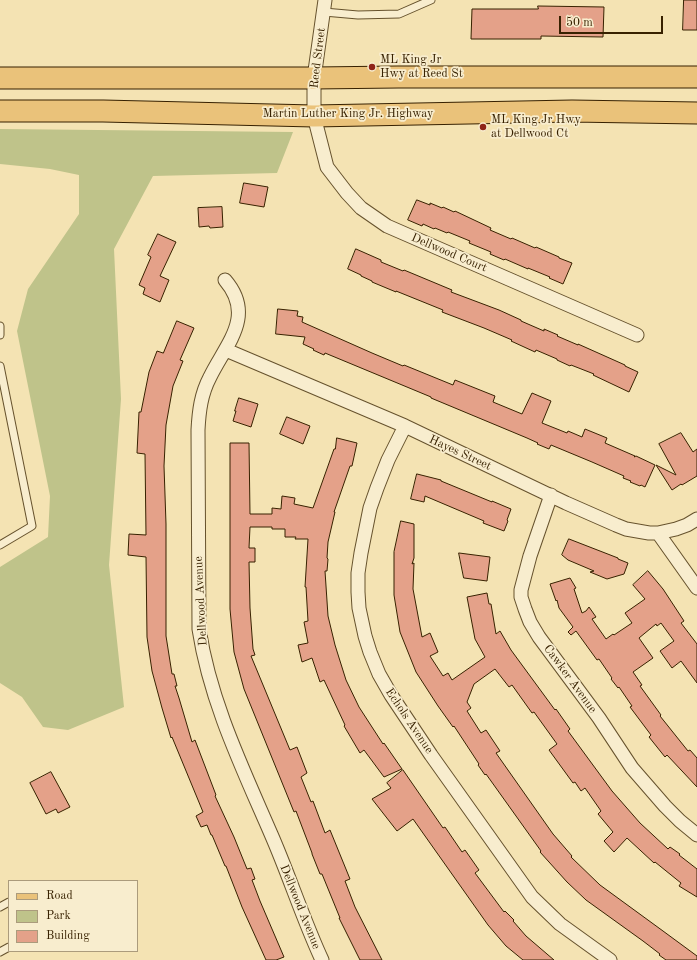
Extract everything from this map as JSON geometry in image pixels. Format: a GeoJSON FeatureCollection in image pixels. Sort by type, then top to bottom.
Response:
{"type":"FeatureCollection","features":[{"type":"Feature","properties":{"kind":"main road"},"geometry":{"type":"LineString","coordinates":[[0,78],[697,77]]}},
{"type":"Feature","properties":{"kind":"main road","name":"Martin Luther King Jr. Highway"},"geometry":{"type":"LineString","coordinates":[[0,111],[103,111],[314,116],[572,111],[697,113]]}},
{"type":"Feature","properties":{"kind":"street","name":"Reed Street"},"geometry":{"type":"LineString","coordinates":[[314,116],[314,78],[325,6]]}},
{"type":"Feature","properties":{"kind":"street","name":"Dellwood Court"},"geometry":{"type":"LineString","coordinates":[[314,116],[327,166],[356,203],[386,226],[637,335]]}},
{"type":"Feature","properties":{"kind":"street","name":"Dellwood Avenue"},"geometry":{"type":"LineString","coordinates":[[225,280],[231,286],[238,307],[237,326],[226,350],[210,377],[200,403],[199,413],[199,629],[207,669],[218,707],[248,783],[298,901],[308,930],[322,960]]}},
{"type":"Feature","properties":{"kind":"street","name":"Hayes Street"},"geometry":{"type":"LineString","coordinates":[[226,350],[405,426],[626,529],[649,533],[658,532],[676,529],[697,519]]}},
{"type":"Feature","properties":{"kind":"street","name":"Echols Avenue"},"geometry":{"type":"LineString","coordinates":[[405,426],[388,460],[370,508],[361,553],[358,580],[359,608],[370,652],[379,674],[391,696],[532,897],[560,924],[610,960]]}},
{"type":"Feature","properties":{"kind":"street","name":"Cawker Avenue"},"geometry":{"type":"LineString","coordinates":[[551,495],[530,556],[521,590],[521,597],[530,622],[614,739],[632,768],[665,806],[697,835]]}},
{"type":"Feature","properties":{"kind":"street"},"geometry":{"type":"LineString","coordinates":[[658,532],[697,588]]}},
{"type":"Feature","properties":{"kind":"lane"},"geometry":{"type":"LineString","coordinates":[[325,6],[358,15],[399,14],[432,0]]}},
{"type":"Feature","properties":{"kind":"lane"},"geometry":{"type":"LineString","coordinates":[[0,326],[0,335]]}},
{"type":"Feature","properties":{"kind":"lane"},"geometry":{"type":"LineString","coordinates":[[0,366],[32,526],[0,545]]}},
{"type":"Feature","properties":{"kind":"green space"},"geometry":{"type":"Polygon","coordinates":[[[0,129],[293,132],[277,173],[153,176],[114,249],[121,399],[109,565],[124,707],[68,730],[43,727],[22,697],[0,683],[0,567],[48,537],[50,496],[17,331],[28,289],[79,214],[79,175],[50,169],[0,164],[0,129]]]}},
{"type":"Feature","properties":{"kind":"building"},"geometry":{"type":"Polygon","coordinates":[[[684,0],[697,0],[697,30],[683,30],[684,0]]]}},
{"type":"Feature","properties":{"kind":"building"},"geometry":{"type":"Polygon","coordinates":[[[538,6],[604,7],[603,37],[541,36],[541,39],[471,39],[472,9],[538,9],[538,6]]]}},
{"type":"Feature","properties":{"kind":"building"},"geometry":{"type":"Polygon","coordinates":[[[244,183],[268,187],[264,207],[240,203],[244,183]]]}},
{"type":"Feature","properties":{"kind":"building"},"geometry":{"type":"Polygon","coordinates":[[[417,200],[430,205],[430,203],[442,208],[443,207],[454,212],[455,211],[491,228],[490,230],[535,248],[536,247],[572,263],[563,284],[549,278],[550,277],[490,254],[491,252],[469,243],[470,241],[448,232],[434,229],[423,224],[422,226],[408,220],[417,200]]]}},
{"type":"Feature","properties":{"kind":"building"},"geometry":{"type":"Polygon","coordinates":[[[222,207],[223,227],[199,227],[198,208],[222,207]]]}},
{"type":"Feature","properties":{"kind":"building"},"geometry":{"type":"Polygon","coordinates":[[[158,234],[176,242],[160,276],[169,280],[160,302],[143,294],[145,288],[139,285],[151,257],[148,255],[158,234]]]}},
{"type":"Feature","properties":{"kind":"building"},"geometry":{"type":"Polygon","coordinates":[[[356,249],[381,260],[381,262],[452,290],[451,292],[499,310],[521,321],[544,331],[544,329],[625,365],[638,372],[629,392],[593,375],[594,374],[571,365],[570,366],[536,350],[535,352],[511,341],[512,340],[442,312],[443,310],[372,282],[348,269],[356,249]]]}},
{"type":"Feature","properties":{"kind":"building"},"geometry":{"type":"Polygon","coordinates":[[[278,309],[298,311],[297,316],[303,317],[302,322],[403,366],[404,365],[453,385],[455,380],[495,396],[493,402],[522,414],[532,393],[551,401],[542,423],[582,437],[585,429],[607,438],[605,443],[655,465],[645,487],[630,482],[631,481],[623,478],[624,476],[551,445],[549,449],[431,397],[325,353],[324,355],[313,350],[314,349],[303,344],[305,337],[276,334],[278,309]]]}},
{"type":"Feature","properties":{"kind":"building"},"geometry":{"type":"Polygon","coordinates":[[[177,321],[194,328],[180,360],[183,361],[173,386],[166,425],[164,466],[166,524],[166,636],[172,674],[174,674],[177,686],[175,686],[192,742],[195,740],[216,795],[215,796],[247,869],[251,868],[255,879],[252,880],[284,957],[276,960],[266,960],[212,835],[207,825],[201,827],[196,816],[203,812],[172,737],[171,738],[152,671],[147,637],[146,557],[128,555],[129,534],[146,535],[145,454],[137,453],[139,412],[141,412],[149,372],[157,351],[163,353],[177,321]]]}},
{"type":"Feature","properties":{"kind":"building"},"geometry":{"type":"Polygon","coordinates":[[[239,398],[258,404],[251,427],[233,421],[239,398]]]}},
{"type":"Feature","properties":{"kind":"building"},"geometry":{"type":"Polygon","coordinates":[[[287,417],[310,426],[303,444],[280,434],[287,417]]]}},
{"type":"Feature","properties":{"kind":"building"},"geometry":{"type":"Polygon","coordinates":[[[681,433],[693,452],[697,449],[697,476],[672,490],[656,465],[676,475],[659,444],[681,433]]]}},
{"type":"Feature","properties":{"kind":"building"},"geometry":{"type":"Polygon","coordinates":[[[337,438],[357,443],[352,466],[350,466],[334,512],[328,542],[327,571],[325,571],[328,616],[346,680],[359,707],[383,744],[384,743],[402,769],[384,777],[364,750],[360,753],[344,726],[345,725],[324,680],[320,682],[312,658],[302,662],[298,645],[308,643],[304,622],[308,621],[305,587],[308,539],[285,537],[285,529],[272,529],[272,527],[250,527],[249,548],[255,548],[255,562],[249,562],[250,608],[253,649],[255,655],[251,656],[290,750],[297,747],[307,773],[301,777],[311,802],[313,801],[325,833],[330,830],[350,879],[345,881],[355,907],[382,960],[360,960],[339,918],[322,874],[320,874],[296,811],[294,812],[244,689],[234,652],[230,609],[230,443],[249,443],[250,514],[272,514],[272,508],[281,509],[282,496],[295,498],[294,504],[313,508],[335,449],[337,438]]]}},
{"type":"Feature","properties":{"kind":"building"},"geometry":{"type":"Polygon","coordinates":[[[417,474],[441,480],[511,509],[504,531],[425,496],[424,502],[411,499],[417,474]]]}},
{"type":"Feature","properties":{"kind":"building"},"geometry":{"type":"Polygon","coordinates":[[[401,521],[414,524],[414,558],[412,564],[414,563],[413,589],[422,637],[430,633],[438,652],[430,656],[443,676],[448,673],[452,680],[485,657],[475,639],[467,597],[487,593],[489,604],[491,604],[496,634],[500,631],[511,650],[555,710],[556,709],[570,729],[568,731],[612,791],[640,823],[668,849],[670,847],[697,869],[697,897],[679,886],[681,883],[655,862],[654,863],[627,838],[614,852],[604,841],[613,832],[598,814],[601,811],[585,788],[581,791],[575,782],[573,783],[549,750],[557,744],[512,685],[509,687],[495,669],[474,684],[467,702],[471,708],[467,711],[481,733],[486,730],[500,751],[496,753],[553,834],[572,856],[571,857],[600,885],[697,956],[697,960],[666,960],[643,941],[586,900],[567,882],[540,852],[541,851],[478,765],[479,764],[454,726],[453,727],[438,706],[416,672],[400,632],[394,595],[394,552],[401,521]]]}},
{"type":"Feature","properties":{"kind":"building"},"geometry":{"type":"Polygon","coordinates":[[[569,539],[628,563],[624,574],[607,579],[590,572],[594,571],[568,560],[562,555],[569,539]]]}},
{"type":"Feature","properties":{"kind":"building"},"geometry":{"type":"Polygon","coordinates":[[[459,553],[490,557],[487,581],[464,578],[459,553]]]}},
{"type":"Feature","properties":{"kind":"building"},"geometry":{"type":"Polygon","coordinates":[[[648,571],[663,589],[684,621],[681,623],[697,644],[697,683],[681,661],[672,668],[660,651],[674,641],[661,623],[657,626],[656,624],[639,638],[653,658],[633,672],[642,685],[640,686],[661,715],[660,716],[688,751],[690,750],[697,758],[697,787],[667,755],[665,757],[649,737],[651,735],[630,707],[632,706],[619,687],[618,688],[611,679],[612,678],[599,659],[597,660],[576,631],[571,635],[568,632],[573,627],[559,608],[550,584],[570,578],[576,588],[574,589],[582,613],[589,607],[596,617],[592,619],[606,639],[632,623],[625,613],[645,599],[633,585],[648,571]]]}},
{"type":"Feature","properties":{"kind":"building"},"geometry":{"type":"Polygon","coordinates":[[[403,770],[443,828],[445,827],[462,852],[465,850],[479,870],[475,873],[504,912],[505,911],[514,920],[513,921],[526,936],[554,960],[523,960],[506,946],[488,925],[413,819],[397,831],[372,799],[391,788],[387,783],[403,770]]]}},
{"type":"Feature","properties":{"kind":"building"},"geometry":{"type":"Polygon","coordinates":[[[51,772],[70,807],[58,813],[56,809],[46,814],[30,783],[51,772]]]}},
{"type":"Feature","properties":{"kind":"place","name":"ML King Jr Hwy at Reed St"},"geometry":{"type":"Point","coordinates":[372,67]}},
{"type":"Feature","properties":{"kind":"place","name":"ML King Jr Hwy at Dellwood Ct"},"geometry":{"type":"Point","coordinates":[483,127]}}]}
